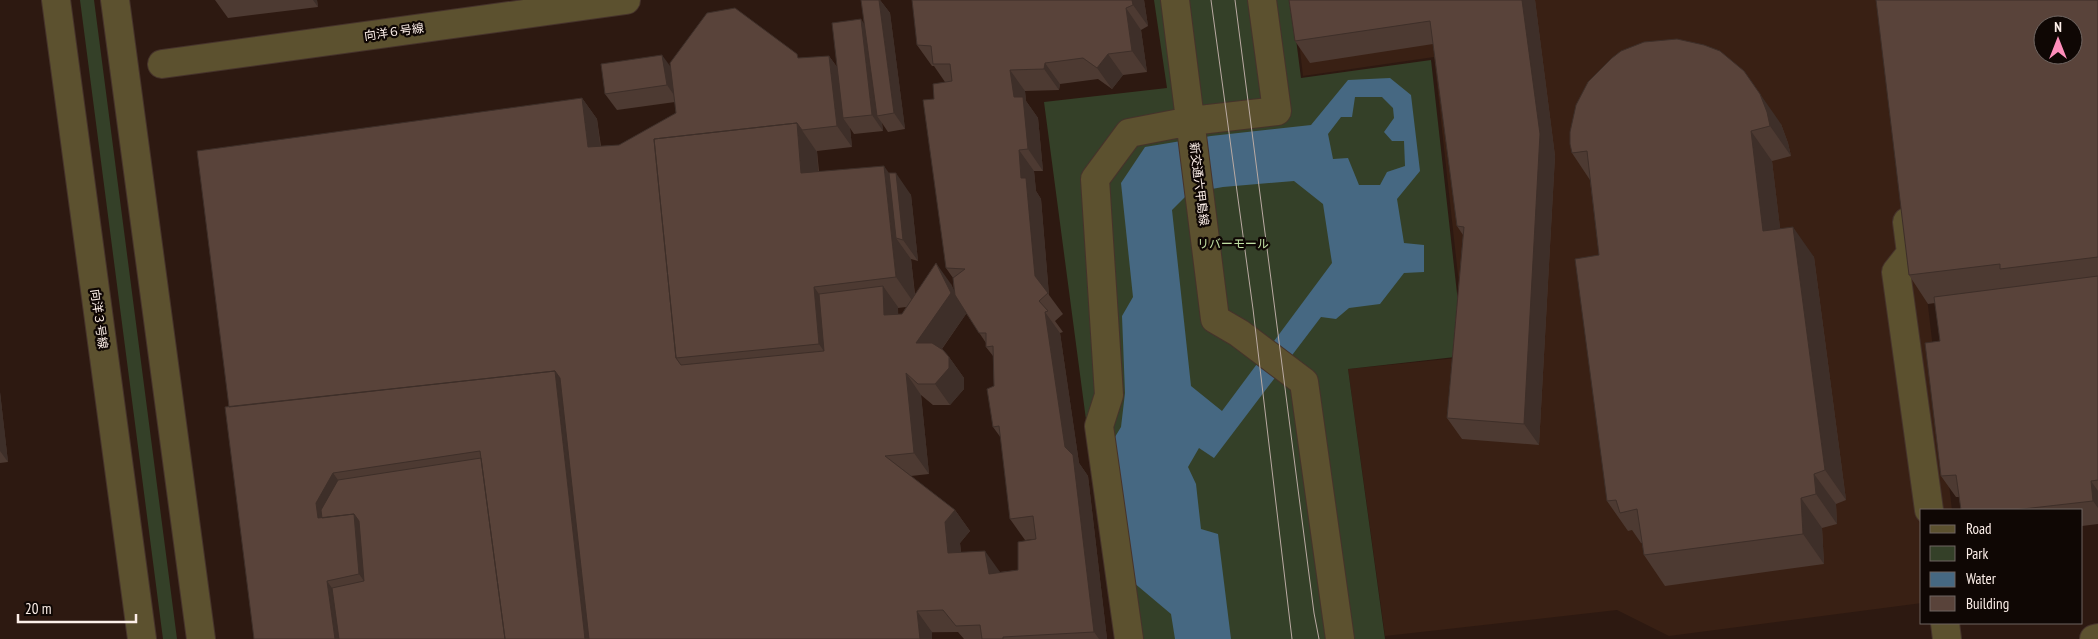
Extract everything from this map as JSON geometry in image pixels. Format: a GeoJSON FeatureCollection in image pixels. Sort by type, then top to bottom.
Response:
{"type":"FeatureCollection","features":[{"type":"Feature","properties":{"kind":"street","name":"向洋３号線"},"geometry":{"type":"LineString","coordinates":[[56,0],[142,639]]}},
{"type":"Feature","properties":{"kind":"street"},"geometry":{"type":"LineString","coordinates":[[115,0],[201,639]]}},
{"type":"Feature","properties":{"kind":"street","name":"向洋６号線"},"geometry":{"type":"LineString","coordinates":[[162,64],[626,0]]}},
{"type":"Feature","properties":{"kind":"street","name":"新交通六甲島線"},"geometry":{"type":"LineString","coordinates":[[1175,0],[1215,319],[1239,333],[1304,382],[1340,639]]}},
{"type":"Feature","properties":{"kind":"street"},"geometry":{"type":"LineString","coordinates":[[1129,639],[1100,426],[1109,395],[1095,179],[1129,133],[1192,127],[1277,111],[1262,0]]}},
{"type":"Feature","properties":{"kind":"street"},"geometry":{"type":"LineString","coordinates":[[1904,195],[1911,253],[1896,272],[1929,509]]}},
{"type":"Feature","properties":{"kind":"street"},"geometry":{"type":"LineString","coordinates":[[1944,624],[1947,639]]}},
{"type":"Feature","properties":{"kind":"street"},"geometry":{"type":"LineString","coordinates":[[2094,639],[2098,638]]}},
{"type":"Feature","properties":{"kind":"shaded area"},"geometry":{"type":"Polygon","coordinates":[[[1294,0],[1892,0],[1952,509],[1920,509],[1920,603],[1669,636],[1617,610],[1385,636],[1348,369],[1467,357],[1434,57],[1303,76],[1294,0]]]}},
{"type":"Feature","properties":{"kind":"green space"},"geometry":{"type":"Polygon","coordinates":[[[80,0],[94,0],[177,639],[163,639],[80,0]]]}},
{"type":"Feature","properties":{"kind":"green space","name":"リバーモール"},"geometry":{"type":"Polygon","coordinates":[[[1154,0],[1291,0],[1301,78],[1431,60],[1464,356],[1348,369],[1385,639],[1115,639],[1044,102],[1167,88],[1154,0]]]}},
{"type":"Feature","properties":{"kind":"water"},"geometry":{"type":"Polygon","coordinates":[[[1390,78],[1411,95],[1420,171],[1397,199],[1404,243],[1424,245],[1424,272],[1404,273],[1380,304],[1349,308],[1336,319],[1321,317],[1214,458],[1199,448],[1188,467],[1196,484],[1201,529],[1218,534],[1231,639],[1175,639],[1171,614],[1133,582],[1125,544],[1115,437],[1121,427],[1125,393],[1122,316],[1133,297],[1121,183],[1145,147],[1211,136],[1311,125],[1348,80],[1390,78]],[[1355,97],[1352,117],[1341,117],[1328,134],[1333,159],[1348,158],[1359,185],[1380,185],[1387,172],[1405,166],[1404,141],[1392,141],[1384,132],[1394,118],[1393,108],[1382,97],[1355,97]],[[1294,181],[1223,187],[1189,193],[1172,210],[1191,386],[1222,411],[1332,263],[1323,204],[1294,181]]]}},
{"type":"Feature","properties":{"kind":"building"},"geometry":{"type":"Polygon","coordinates":[[[861,0],[879,0],[894,113],[877,116],[861,0]]]}},
{"type":"Feature","properties":{"kind":"building"},"geometry":{"type":"Polygon","coordinates":[[[912,0],[1132,0],[1133,5],[1126,8],[1132,51],[1108,54],[1097,68],[1083,58],[1045,63],[1044,69],[1010,70],[1014,97],[1023,97],[1028,149],[1019,150],[1021,178],[1026,178],[1035,276],[1048,293],[1039,301],[1048,311],[1045,312],[1065,447],[1073,455],[1094,632],[982,639],[980,625],[956,626],[943,610],[917,611],[920,639],[589,639],[560,378],[555,371],[229,407],[197,151],[582,98],[588,147],[619,145],[676,113],[670,63],[707,13],[735,8],[797,54],[798,58],[829,56],[837,126],[802,130],[797,123],[654,139],[676,358],[681,365],[824,351],[819,294],[883,286],[884,315],[902,314],[936,263],[951,293],[916,343],[932,343],[943,350],[949,357],[949,368],[935,384],[918,384],[906,373],[914,453],[885,456],[955,510],[945,522],[948,553],[985,551],[989,574],[1018,570],[1018,542],[1036,539],[1033,516],[1010,519],[999,426],[993,427],[987,389],[994,386],[993,346],[986,347],[986,333],[979,333],[955,295],[953,278],[965,269],[946,268],[923,100],[934,99],[933,84],[952,81],[950,64],[933,64],[931,46],[917,45],[912,0]]]}},
{"type":"Feature","properties":{"kind":"building"},"geometry":{"type":"Polygon","coordinates":[[[1289,0],[1522,0],[1540,134],[1524,424],[1447,418],[1464,227],[1457,226],[1430,21],[1295,41],[1289,0]]]}},
{"type":"Feature","properties":{"kind":"building"},"geometry":{"type":"Polygon","coordinates":[[[1876,0],[2098,0],[2098,257],[2000,269],[2000,264],[1909,275],[1876,0]]]}},
{"type":"Feature","properties":{"kind":"building"},"geometry":{"type":"Polygon","coordinates":[[[861,19],[872,115],[843,118],[832,23],[861,19]]]}},
{"type":"Feature","properties":{"kind":"building"},"geometry":{"type":"Polygon","coordinates":[[[1677,39],[1720,51],[1744,71],[1760,94],[1767,112],[1770,126],[1751,131],[1763,231],[1793,227],[1825,470],[1814,474],[1816,494],[1801,498],[1803,534],[1644,555],[1637,509],[1620,513],[1616,500],[1607,501],[1575,259],[1599,255],[1587,151],[1572,153],[1570,132],[1576,105],[1588,82],[1612,58],[1621,51],[1644,42],[1677,39]]]}},
{"type":"Feature","properties":{"kind":"building"},"geometry":{"type":"Polygon","coordinates":[[[662,55],[667,85],[605,94],[601,64],[662,55]]]}},
{"type":"Feature","properties":{"kind":"building"},"geometry":{"type":"Polygon","coordinates":[[[797,123],[801,173],[884,166],[896,277],[814,287],[819,344],[676,358],[654,139],[797,123]]]}},
{"type":"Feature","properties":{"kind":"building"},"geometry":{"type":"Polygon","coordinates":[[[889,173],[896,173],[903,240],[896,238],[889,173]]]}},
{"type":"Feature","properties":{"kind":"building"},"geometry":{"type":"Polygon","coordinates":[[[2098,276],[2098,480],[2091,481],[2093,501],[2023,509],[1961,509],[1956,475],[1941,476],[1925,343],[1940,341],[1934,297],[2098,276]]]}},
{"type":"Feature","properties":{"kind":"building"},"geometry":{"type":"Polygon","coordinates":[[[555,371],[585,639],[505,639],[480,451],[333,473],[316,503],[318,518],[354,514],[359,574],[327,581],[335,639],[254,639],[225,407],[555,371]]]}},
{"type":"Feature","properties":{"kind":"building"},"geometry":{"type":"Polygon","coordinates":[[[481,458],[505,639],[339,639],[332,588],[364,581],[359,521],[354,514],[322,518],[321,510],[338,480],[481,458]]]}},
{"type":"Feature","properties":{"kind":"tram line"},"geometry":{"type":"LineString","coordinates":[[1211,0],[1253,309],[1292,639]]}},
{"type":"Feature","properties":{"kind":"tram line"},"geometry":{"type":"LineString","coordinates":[[1235,0],[1314,613],[1319,639]]}}]}
